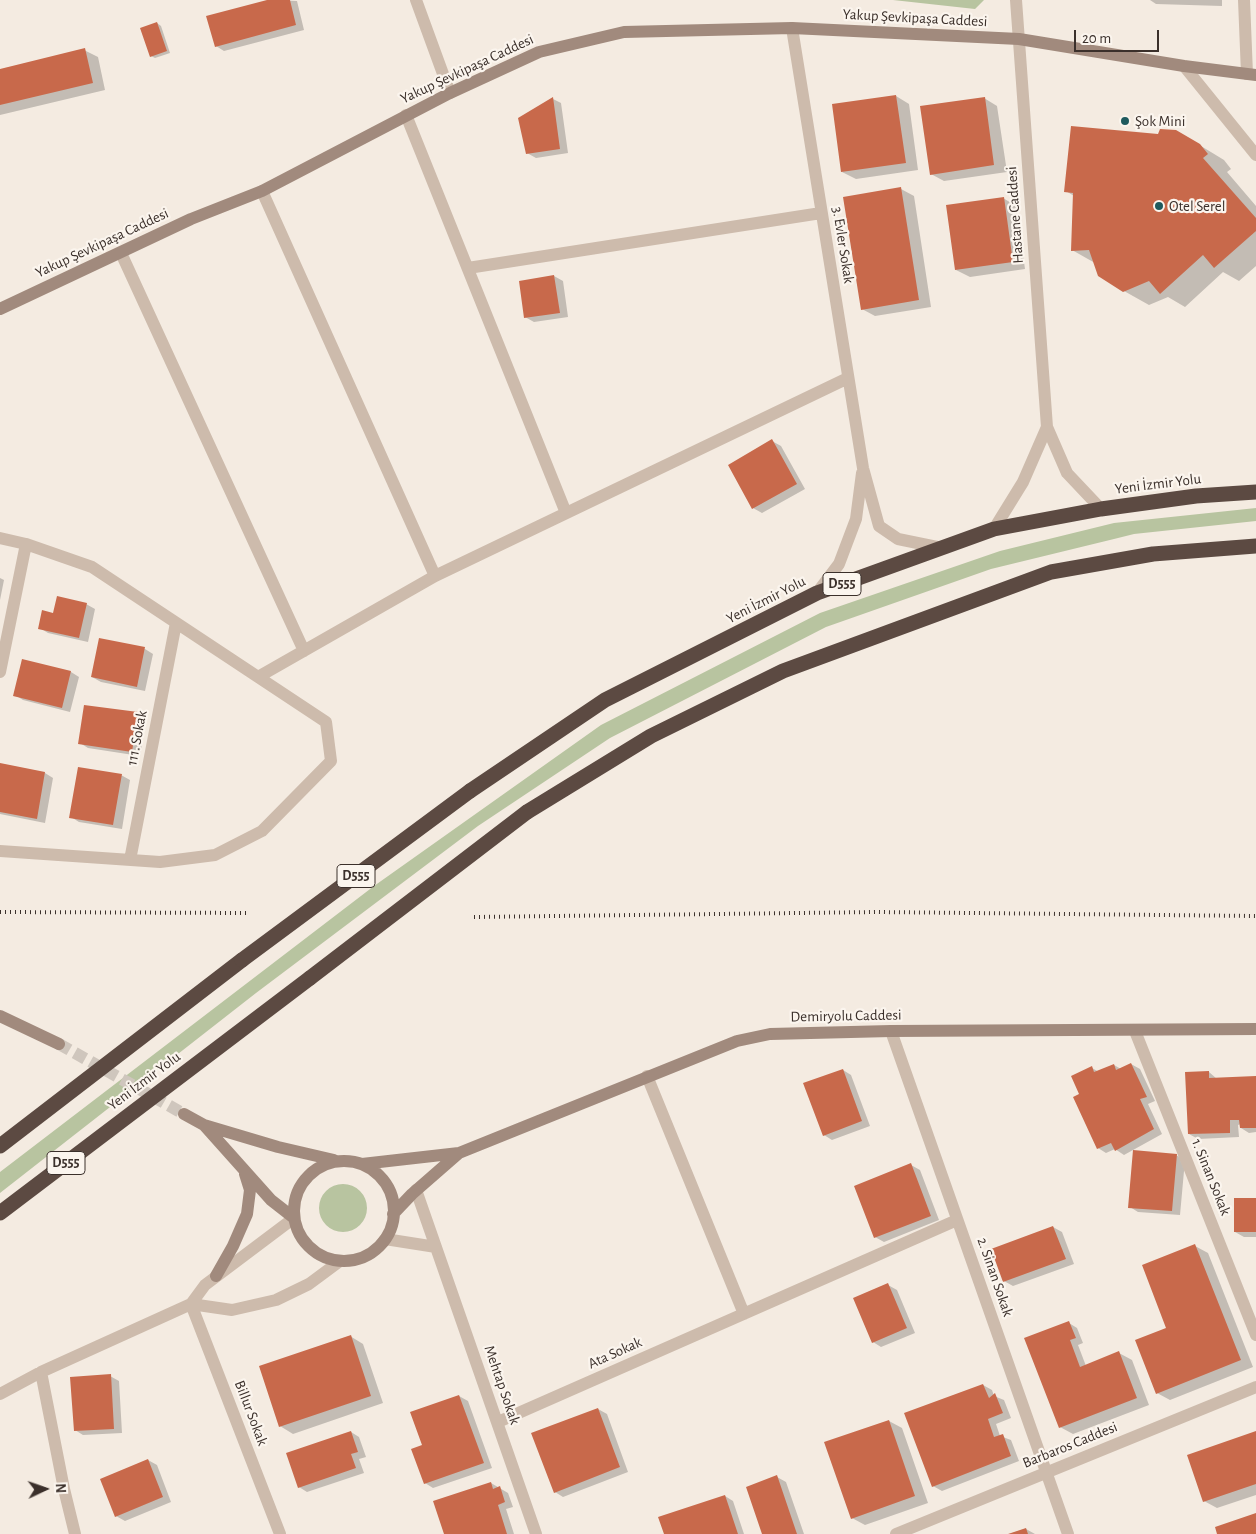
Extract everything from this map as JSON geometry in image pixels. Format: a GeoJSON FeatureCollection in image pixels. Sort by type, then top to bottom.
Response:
{"type":"FeatureCollection","features":[{"type":"Feature","properties":{"kind":"highway","name":"Yeni İzmir Yolu"},"geometry":{"type":"LineString","coordinates":[[0,1146],[242,960],[470,791],[605,700],[817,593],[994,529],[1101,509],[1196,496],[1256,492]]}},
{"type":"Feature","properties":{"kind":"highway","name":"Yeni İzmir Yolu"},"geometry":{"type":"LineString","coordinates":[[0,1212],[527,812],[651,736],[783,671],[1051,572],[1153,554],[1256,546]]}},
{"type":"Feature","properties":{"kind":"main road","name":"Yakup Şevkipaşa Caddesi"},"geometry":{"type":"LineString","coordinates":[[0,309],[191,219],[262,192],[406,115],[538,52],[624,32],[792,28],[1019,39],[1184,66],[1252,74]]}},
{"type":"Feature","properties":{"kind":"main road"},"geometry":{"type":"LineString","coordinates":[[0,1016],[58,1044]]}},
{"type":"Feature","properties":{"kind":"main road","name":"Demiryolu Caddesi"},"geometry":{"type":"LineString","coordinates":[[459,1153],[737,1041],[770,1034],[891,1031],[1256,1029]]}},
{"type":"Feature","properties":{"kind":"main road"},"geometry":{"type":"LineString","coordinates":[[184,1114],[204,1125],[278,1147],[337,1160],[353,1161],[362,1164],[380,1176],[389,1189],[394,1206],[393,1223],[385,1239],[373,1252],[357,1260],[340,1261],[323,1257],[308,1247],[298,1233],[294,1218],[294,1202],[299,1187],[309,1174],[322,1165],[337,1160]]}},
{"type":"Feature","properties":{"kind":"main road"},"geometry":{"type":"LineString","coordinates":[[204,1125],[271,1200],[294,1218]]}},
{"type":"Feature","properties":{"kind":"main road"},"geometry":{"type":"LineString","coordinates":[[362,1164],[459,1153]]}},
{"type":"Feature","properties":{"kind":"main road"},"geometry":{"type":"LineString","coordinates":[[393,1214],[416,1190],[459,1153]]}},
{"type":"Feature","properties":{"kind":"main road"},"geometry":{"type":"LineString","coordinates":[[216,1276],[233,1246],[247,1214],[250,1190],[243,1169]]}},
{"type":"Feature","properties":{"kind":"street"},"geometry":{"type":"LineString","coordinates":[[416,0],[450,93]]}},
{"type":"Feature","properties":{"kind":"street","name":"Hastane Caddesi"},"geometry":{"type":"LineString","coordinates":[[1016,0],[1047,427]]}},
{"type":"Feature","properties":{"kind":"street"},"geometry":{"type":"LineString","coordinates":[[1244,0],[1252,74]]}},
{"type":"Feature","properties":{"kind":"street","name":"3. Evler Sokak"},"geometry":{"type":"LineString","coordinates":[[792,28],[863,468]]}},
{"type":"Feature","properties":{"kind":"street"},"geometry":{"type":"LineString","coordinates":[[1184,66],[1256,154]]}},
{"type":"Feature","properties":{"kind":"street"},"geometry":{"type":"LineString","coordinates":[[406,115],[566,512]]}},
{"type":"Feature","properties":{"kind":"street"},"geometry":{"type":"LineString","coordinates":[[262,192],[435,576]]}},
{"type":"Feature","properties":{"kind":"street"},"geometry":{"type":"LineString","coordinates":[[468,268],[821,213]]}},
{"type":"Feature","properties":{"kind":"street"},"geometry":{"type":"LineString","coordinates":[[121,252],[304,651]]}},
{"type":"Feature","properties":{"kind":"street"},"geometry":{"type":"LineString","coordinates":[[258,677],[435,576],[848,378]]}},
{"type":"Feature","properties":{"kind":"street"},"geometry":{"type":"LineString","coordinates":[[1047,427],[1067,473],[1101,509]]}},
{"type":"Feature","properties":{"kind":"street"},"geometry":{"type":"LineString","coordinates":[[994,529],[1023,482],[1047,427]]}},
{"type":"Feature","properties":{"kind":"street"},"geometry":{"type":"LineString","coordinates":[[863,468],[879,526],[898,539],[942,548]]}},
{"type":"Feature","properties":{"kind":"street"},"geometry":{"type":"LineString","coordinates":[[817,593],[839,564],[856,519],[863,468]]}},
{"type":"Feature","properties":{"kind":"street"},"geometry":{"type":"LineString","coordinates":[[0,538],[26,544],[92,567],[326,722],[331,761],[262,831],[215,855],[160,862],[0,851]]}},
{"type":"Feature","properties":{"kind":"street"},"geometry":{"type":"LineString","coordinates":[[0,672],[26,544]]}},
{"type":"Feature","properties":{"kind":"street","name":"111. Sokak"},"geometry":{"type":"LineString","coordinates":[[130,860],[176,622]]}},
{"type":"Feature","properties":{"kind":"street","name":"2. Sinan Sokak"},"geometry":{"type":"LineString","coordinates":[[891,1031],[1068,1534]]}},
{"type":"Feature","properties":{"kind":"street","name":"1. Sinan Sokak"},"geometry":{"type":"LineString","coordinates":[[1135,1031],[1256,1335]]}},
{"type":"Feature","properties":{"kind":"street"},"geometry":{"type":"LineString","coordinates":[[647,1076],[744,1314]]}},
{"type":"Feature","properties":{"kind":"street","name":"Mehtap Sokak"},"geometry":{"type":"LineString","coordinates":[[416,1190],[536,1534]]}},
{"type":"Feature","properties":{"kind":"street"},"geometry":{"type":"LineString","coordinates":[[0,1394],[42,1372],[191,1304],[205,1285],[294,1218]]}},
{"type":"Feature","properties":{"kind":"street","name":"Ata Sokak"},"geometry":{"type":"LineString","coordinates":[[498,1422],[957,1220]]}},
{"type":"Feature","properties":{"kind":"street"},"geometry":{"type":"LineString","coordinates":[[385,1239],[436,1247]]}},
{"type":"Feature","properties":{"kind":"street"},"geometry":{"type":"LineString","coordinates":[[191,1304],[232,1310],[276,1300],[308,1284],[340,1261]]}},
{"type":"Feature","properties":{"kind":"street","name":"Billur Sokak"},"geometry":{"type":"LineString","coordinates":[[191,1304],[280,1534]]}},
{"type":"Feature","properties":{"kind":"street"},"geometry":{"type":"LineString","coordinates":[[42,1372],[64,1489],[75,1534]]}},
{"type":"Feature","properties":{"kind":"street","name":"Barbaros Caddesi"},"geometry":{"type":"LineString","coordinates":[[896,1534],[1256,1387]]}},
{"type":"Feature","properties":{"kind":"green space"},"geometry":{"type":"Polygon","coordinates":[[[893,0],[984,0],[975,9],[893,0]]]}},
{"type":"Feature","properties":{"kind":"green space"},"geometry":{"type":"Polygon","coordinates":[[[1256,508],[1256,521],[1134,534],[991,569],[826,627],[610,738],[478,826],[256,993],[0,1193],[0,1172],[374,886],[601,725],[820,613],[1000,551],[1114,523],[1256,508]]]}},
{"type":"Feature","properties":{"kind":"green space"},"geometry":{"type":"Polygon","coordinates":[[[343,1184],[352,1186],[360,1191],[365,1199],[367,1208],[365,1217],[360,1225],[352,1230],[343,1232],[334,1230],[326,1225],[321,1217],[319,1208],[321,1199],[326,1191],[334,1186],[343,1184]]]}},
{"type":"Feature","properties":{"kind":"building"},"geometry":{"type":"Polygon","coordinates":[[[267,0],[290,0],[296,25],[215,47],[206,16],[267,0]]]}},
{"type":"Feature","properties":{"kind":"building"},"geometry":{"type":"Polygon","coordinates":[[[157,22],[167,51],[150,57],[140,28],[157,22]]]}},
{"type":"Feature","properties":{"kind":"building"},"geometry":{"type":"Polygon","coordinates":[[[85,48],[93,83],[0,105],[0,69],[85,48]]]}},
{"type":"Feature","properties":{"kind":"building"},"geometry":{"type":"Polygon","coordinates":[[[896,95],[906,163],[841,172],[832,104],[896,95]]]}},
{"type":"Feature","properties":{"kind":"building"},"geometry":{"type":"Polygon","coordinates":[[[553,97],[560,149],[526,154],[518,118],[553,97]]]}},
{"type":"Feature","properties":{"kind":"building"},"geometry":{"type":"Polygon","coordinates":[[[985,97],[994,165],[930,175],[920,106],[985,97]]]}},
{"type":"Feature","properties":{"kind":"building","name":"Otel Serel"},"geometry":{"type":"Polygon","coordinates":[[[1071,126],[1158,134],[1160,129],[1176,130],[1200,144],[1208,154],[1203,158],[1256,218],[1256,231],[1214,268],[1203,255],[1160,294],[1149,281],[1123,292],[1098,276],[1089,250],[1071,251],[1073,193],[1064,192],[1071,126]]]}},
{"type":"Feature","properties":{"kind":"building"},"geometry":{"type":"Polygon","coordinates":[[[901,187],[919,300],[861,310],[843,197],[901,187]]]}},
{"type":"Feature","properties":{"kind":"building"},"geometry":{"type":"Polygon","coordinates":[[[1004,197],[1013,262],[955,270],[946,205],[1004,197]]]}},
{"type":"Feature","properties":{"kind":"building"},"geometry":{"type":"Polygon","coordinates":[[[554,275],[560,313],[524,318],[519,281],[554,275]]]}},
{"type":"Feature","properties":{"kind":"building"},"geometry":{"type":"Polygon","coordinates":[[[772,439],[797,484],[752,509],[728,465],[772,439]]]}},
{"type":"Feature","properties":{"kind":"building"},"geometry":{"type":"Polygon","coordinates":[[[57,596],[87,603],[79,638],[38,629],[42,610],[53,613],[57,596]]]}},
{"type":"Feature","properties":{"kind":"building"},"geometry":{"type":"Polygon","coordinates":[[[99,638],[145,647],[137,687],[91,677],[99,638]]]}},
{"type":"Feature","properties":{"kind":"building"},"geometry":{"type":"Polygon","coordinates":[[[22,659],[71,671],[62,708],[13,696],[22,659]]]}},
{"type":"Feature","properties":{"kind":"building"},"geometry":{"type":"Polygon","coordinates":[[[84,705],[138,712],[132,752],[78,744],[84,705]]]}},
{"type":"Feature","properties":{"kind":"building"},"geometry":{"type":"Polygon","coordinates":[[[0,763],[45,772],[37,819],[0,812],[0,763]]]}},
{"type":"Feature","properties":{"kind":"building"},"geometry":{"type":"Polygon","coordinates":[[[78,767],[122,774],[113,825],[69,818],[78,767]]]}},
{"type":"Feature","properties":{"kind":"building"},"geometry":{"type":"Polygon","coordinates":[[[1131,1063],[1147,1097],[1140,1099],[1154,1129],[1115,1151],[1111,1143],[1097,1149],[1073,1097],[1079,1094],[1071,1076],[1092,1066],[1094,1072],[1114,1064],[1116,1070],[1131,1063]]]}},
{"type":"Feature","properties":{"kind":"building"},"geometry":{"type":"Polygon","coordinates":[[[843,1069],[862,1121],[823,1136],[803,1083],[843,1069]]]}},
{"type":"Feature","properties":{"kind":"building"},"geometry":{"type":"Polygon","coordinates":[[[1209,1071],[1209,1078],[1256,1076],[1256,1128],[1240,1128],[1239,1120],[1230,1120],[1230,1133],[1188,1134],[1185,1072],[1209,1071]]]}},
{"type":"Feature","properties":{"kind":"building"},"geometry":{"type":"Polygon","coordinates":[[[1133,1150],[1177,1154],[1172,1211],[1128,1208],[1133,1150]]]}},
{"type":"Feature","properties":{"kind":"building"},"geometry":{"type":"Polygon","coordinates":[[[911,1163],[931,1216],[874,1238],[854,1186],[911,1163]]]}},
{"type":"Feature","properties":{"kind":"building"},"geometry":{"type":"Polygon","coordinates":[[[1234,1198],[1256,1198],[1256,1232],[1234,1232],[1234,1198]]]}},
{"type":"Feature","properties":{"kind":"building"},"geometry":{"type":"Polygon","coordinates":[[[1053,1226],[1066,1259],[1003,1282],[991,1249],[1053,1226]]]}},
{"type":"Feature","properties":{"kind":"building"},"geometry":{"type":"Polygon","coordinates":[[[1195,1244],[1241,1360],[1156,1394],[1135,1340],[1166,1328],[1142,1265],[1195,1244]]]}},
{"type":"Feature","properties":{"kind":"building"},"geometry":{"type":"Polygon","coordinates":[[[888,1283],[907,1328],[872,1343],[853,1298],[888,1283]]]}},
{"type":"Feature","properties":{"kind":"building"},"geometry":{"type":"Polygon","coordinates":[[[1069,1321],[1076,1338],[1070,1340],[1080,1367],[1119,1351],[1137,1398],[1059,1428],[1024,1338],[1069,1321]]]}},
{"type":"Feature","properties":{"kind":"building"},"geometry":{"type":"Polygon","coordinates":[[[351,1335],[371,1396],[279,1427],[259,1366],[351,1335]]]}},
{"type":"Feature","properties":{"kind":"building"},"geometry":{"type":"Polygon","coordinates":[[[111,1374],[114,1429],[74,1431],[70,1377],[111,1374]]]}},
{"type":"Feature","properties":{"kind":"building"},"geometry":{"type":"Polygon","coordinates":[[[983,1384],[989,1398],[995,1393],[1003,1413],[988,1419],[994,1437],[1003,1434],[1011,1456],[932,1487],[904,1413],[983,1384]]]}},
{"type":"Feature","properties":{"kind":"building"},"geometry":{"type":"Polygon","coordinates":[[[459,1395],[484,1463],[424,1484],[411,1449],[422,1445],[410,1412],[459,1395]]]}},
{"type":"Feature","properties":{"kind":"building"},"geometry":{"type":"Polygon","coordinates":[[[598,1408],[620,1467],[554,1493],[531,1433],[598,1408]]]}},
{"type":"Feature","properties":{"kind":"building"},"geometry":{"type":"Polygon","coordinates":[[[889,1420],[915,1496],[851,1519],[824,1442],[889,1420]]]}},
{"type":"Feature","properties":{"kind":"building"},"geometry":{"type":"Polygon","coordinates":[[[351,1431],[358,1452],[351,1454],[356,1468],[298,1488],[286,1453],[351,1431]]]}},
{"type":"Feature","properties":{"kind":"building"},"geometry":{"type":"Polygon","coordinates":[[[1256,1431],[1256,1484],[1203,1502],[1187,1455],[1256,1431]]]}},
{"type":"Feature","properties":{"kind":"building"},"geometry":{"type":"Polygon","coordinates":[[[148,1459],[163,1497],[115,1517],[100,1479],[148,1459]]]}},
{"type":"Feature","properties":{"kind":"building"},"geometry":{"type":"Polygon","coordinates":[[[777,1475],[797,1534],[762,1534],[746,1487],[777,1475]]]}},
{"type":"Feature","properties":{"kind":"building"},"geometry":{"type":"Polygon","coordinates":[[[491,1482],[493,1489],[500,1486],[505,1502],[498,1505],[507,1534],[444,1534],[433,1501],[491,1482]]]}},
{"type":"Feature","properties":{"kind":"building"},"geometry":{"type":"Polygon","coordinates":[[[725,1495],[738,1534],[664,1534],[658,1517],[725,1495]]]}},
{"type":"Feature","properties":{"kind":"building"},"geometry":{"type":"Polygon","coordinates":[[[1256,1513],[1256,1534],[1217,1534],[1215,1527],[1256,1513]]]}},
{"type":"Feature","properties":{"kind":"building"},"geometry":{"type":"Polygon","coordinates":[[[1026,1528],[1028,1534],[1008,1534],[1026,1528]]]}},
{"type":"Feature","properties":{"kind":"tunnel"},"geometry":{"type":"LineString","coordinates":[[59,1044],[184,1114]]}},
{"type":"Feature","properties":{"kind":"railway"},"geometry":{"type":"LineString","coordinates":[[0,912],[248,913]]}},
{"type":"Feature","properties":{"kind":"railway"},"geometry":{"type":"LineString","coordinates":[[474,917],[876,912],[1256,916]]}},
{"type":"Feature","properties":{"kind":"place","name":"Şok Mini"},"geometry":{"type":"Point","coordinates":[1125,121]}},
{"type":"Feature","properties":{"kind":"place","name":"Otel Serel"},"geometry":{"type":"Point","coordinates":[1159,206]}}]}
